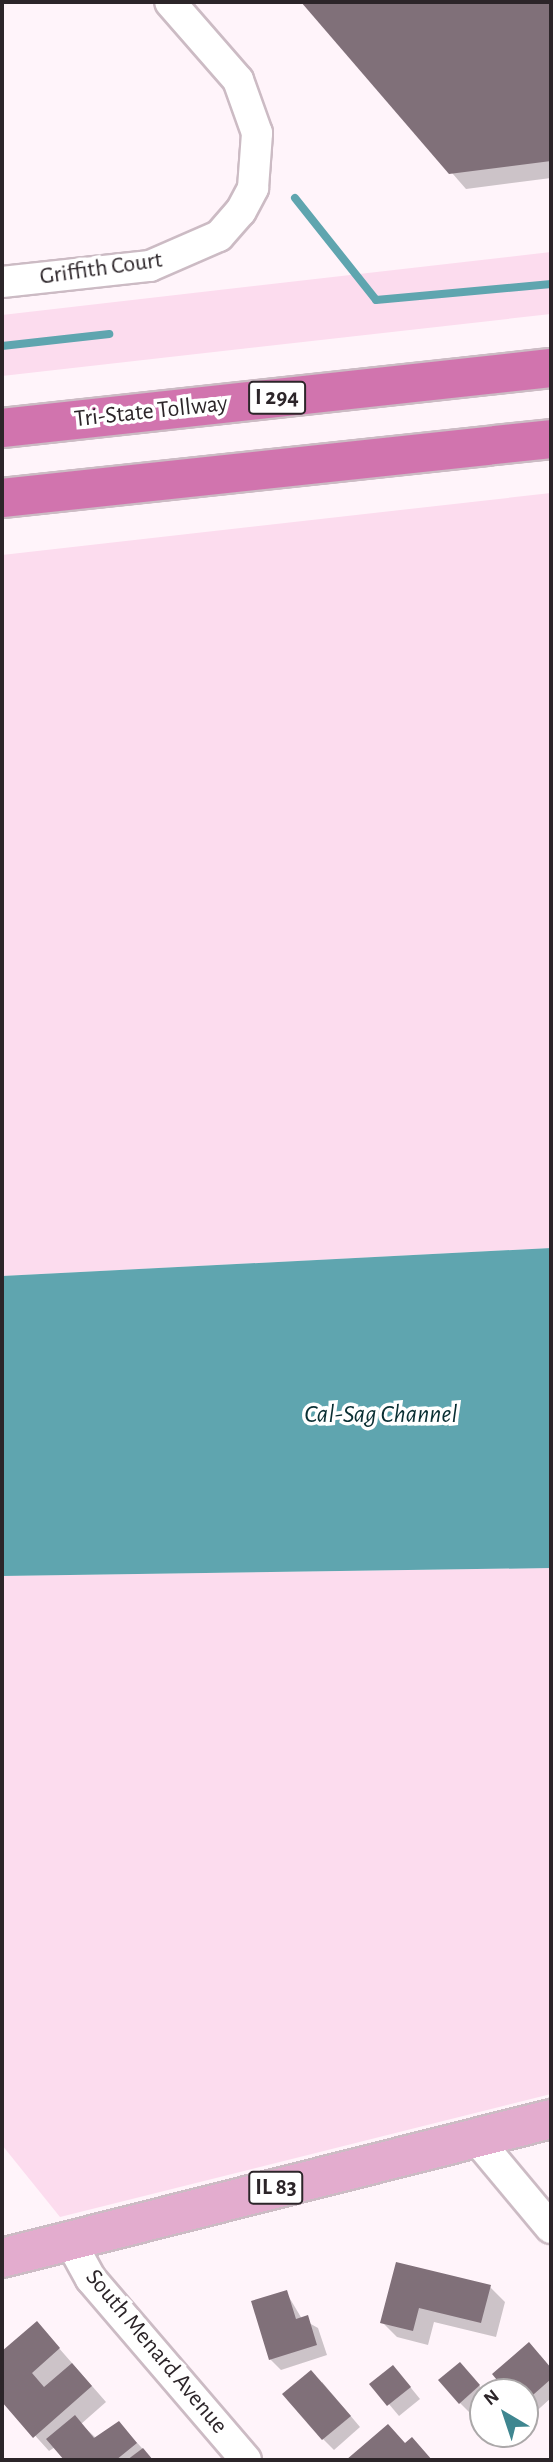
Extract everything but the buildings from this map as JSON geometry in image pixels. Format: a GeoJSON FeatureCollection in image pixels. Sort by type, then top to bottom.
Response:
{"type":"FeatureCollection","features":[{"type":"Feature","properties":{"kind":"highway","name":"Tri-State Tollway"},"geometry":{"type":"LineString","coordinates":[[2,428],[551,368]]}},
{"type":"Feature","properties":{"kind":"highway"},"geometry":{"type":"LineString","coordinates":[[2,498],[551,439]]}},
{"type":"Feature","properties":{"kind":"main road","name":"IL 83"},"geometry":{"type":"LineString","coordinates":[[2,2258],[474,2136],[551,2119]]}},
{"type":"Feature","properties":{"kind":"street","name":"Griffith Court"},"geometry":{"type":"LineString","coordinates":[[2,282],[150,265],[192,252],[219,236],[253,188],[257,133],[238,80],[170,2]]}},
{"type":"Feature","properties":{"kind":"street"},"geometry":{"type":"LineString","coordinates":[[474,2136],[551,2228]]}},
{"type":"Feature","properties":{"kind":"street","name":"South Menard Avenue"},"geometry":{"type":"LineString","coordinates":[[70,2241],[91,2279],[246,2460]]}},
{"type":"Feature","properties":{"kind":"shaded area"},"geometry":{"type":"Polygon","coordinates":[[[551,252],[551,314],[2,376],[2,315],[551,252]]]}},
{"type":"Feature","properties":{"kind":"shaded area"},"geometry":{"type":"Polygon","coordinates":[[[551,493],[551,1248],[2,1276],[2,555],[551,493]]]}},
{"type":"Feature","properties":{"kind":"shaded area"},"geometry":{"type":"Polygon","coordinates":[[[551,1568],[551,2094],[60,2217],[2,2145],[2,1576],[551,1568]]]}},
{"type":"Feature","properties":{"kind":"water","name":"Cal-Sag Channel"},"geometry":{"type":"Polygon","coordinates":[[[551,1248],[551,1568],[2,1576],[2,1276],[551,1248]]]}},
{"type":"Feature","properties":{"kind":"waterway"},"geometry":{"type":"LineString","coordinates":[[295,198],[376,300],[551,284]]}},
{"type":"Feature","properties":{"kind":"waterway"},"geometry":{"type":"LineString","coordinates":[[2,346],[109,334]]}}]}
